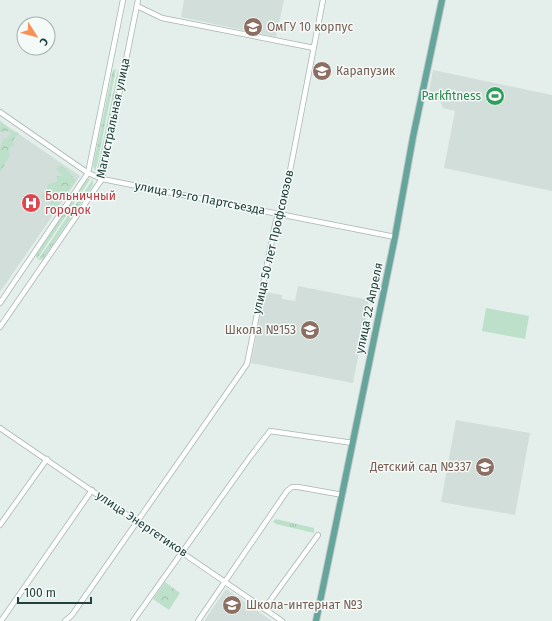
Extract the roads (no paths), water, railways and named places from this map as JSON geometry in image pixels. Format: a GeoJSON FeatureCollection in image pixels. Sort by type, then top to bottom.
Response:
{"type":"FeatureCollection","features":[{"type":"Feature","properties":{"kind":"main road","name":"улица 22 Апреля"},"geometry":{"type":"LineString","coordinates":[[316,621],[395,237],[412,137],[442,0]]}},
{"type":"Feature","properties":{"kind":"street","name":"Магистральная улица"},"geometry":{"type":"LineString","coordinates":[[0,303],[88,174],[123,0]]}},
{"type":"Feature","properties":{"kind":"street","name":"Магистральная улица"},"geometry":{"type":"LineString","coordinates":[[0,327],[102,179],[138,0]]}},
{"type":"Feature","properties":{"kind":"street","name":"улица 50 лет Профсоюзов"},"geometry":{"type":"LineString","coordinates":[[66,621],[72,615],[138,521],[246,364],[276,220],[280,213],[323,0]]}},
{"type":"Feature","properties":{"kind":"street"},"geometry":{"type":"LineString","coordinates":[[137,6],[162,18],[314,48]]}},
{"type":"Feature","properties":{"kind":"street","name":"улица 19-го Партсъезда"},"geometry":{"type":"LineString","coordinates":[[0,112],[88,174],[102,179],[280,213],[395,237]]}},
{"type":"Feature","properties":{"kind":"street","name":"улица Энергетиков"},"geometry":{"type":"LineString","coordinates":[[0,428],[282,621]]}},
{"type":"Feature","properties":{"kind":"street"},"geometry":{"type":"LineString","coordinates":[[133,621],[270,431],[353,443]]}},
{"type":"Feature","properties":{"kind":"street"},"geometry":{"type":"LineString","coordinates":[[0,525],[46,459]]}},
{"type":"Feature","properties":{"kind":"street"},"geometry":{"type":"LineString","coordinates":[[198,621],[287,491],[298,487],[343,495]]}},
{"type":"Feature","properties":{"kind":"street"},"geometry":{"type":"LineString","coordinates":[[1,621],[92,490]]}},
{"type":"Feature","properties":{"kind":"street"},"geometry":{"type":"LineString","coordinates":[[264,608],[318,535]]}},
{"type":"Feature","properties":{"kind":"place","name":"ОмГУ 10 корпус"},"geometry":{"type":"Point","coordinates":[253,27]}},
{"type":"Feature","properties":{"kind":"place","name":"Карапузик"},"geometry":{"type":"Point","coordinates":[322,71]}},
{"type":"Feature","properties":{"kind":"place","name":"Parkfitness"},"geometry":{"type":"Point","coordinates":[495,96]}},
{"type":"Feature","properties":{"kind":"place","name":"Больничный городок"},"geometry":{"type":"Point","coordinates":[31,203]}},
{"type":"Feature","properties":{"kind":"place","name":"Школа №153"},"geometry":{"type":"Point","coordinates":[310,330]}},
{"type":"Feature","properties":{"kind":"place","name":"Детский сад №337"},"geometry":{"type":"Point","coordinates":[485,467]}},
{"type":"Feature","properties":{"kind":"place","name":"Школа-интернат №3"},"geometry":{"type":"Point","coordinates":[232,605]}}]}
